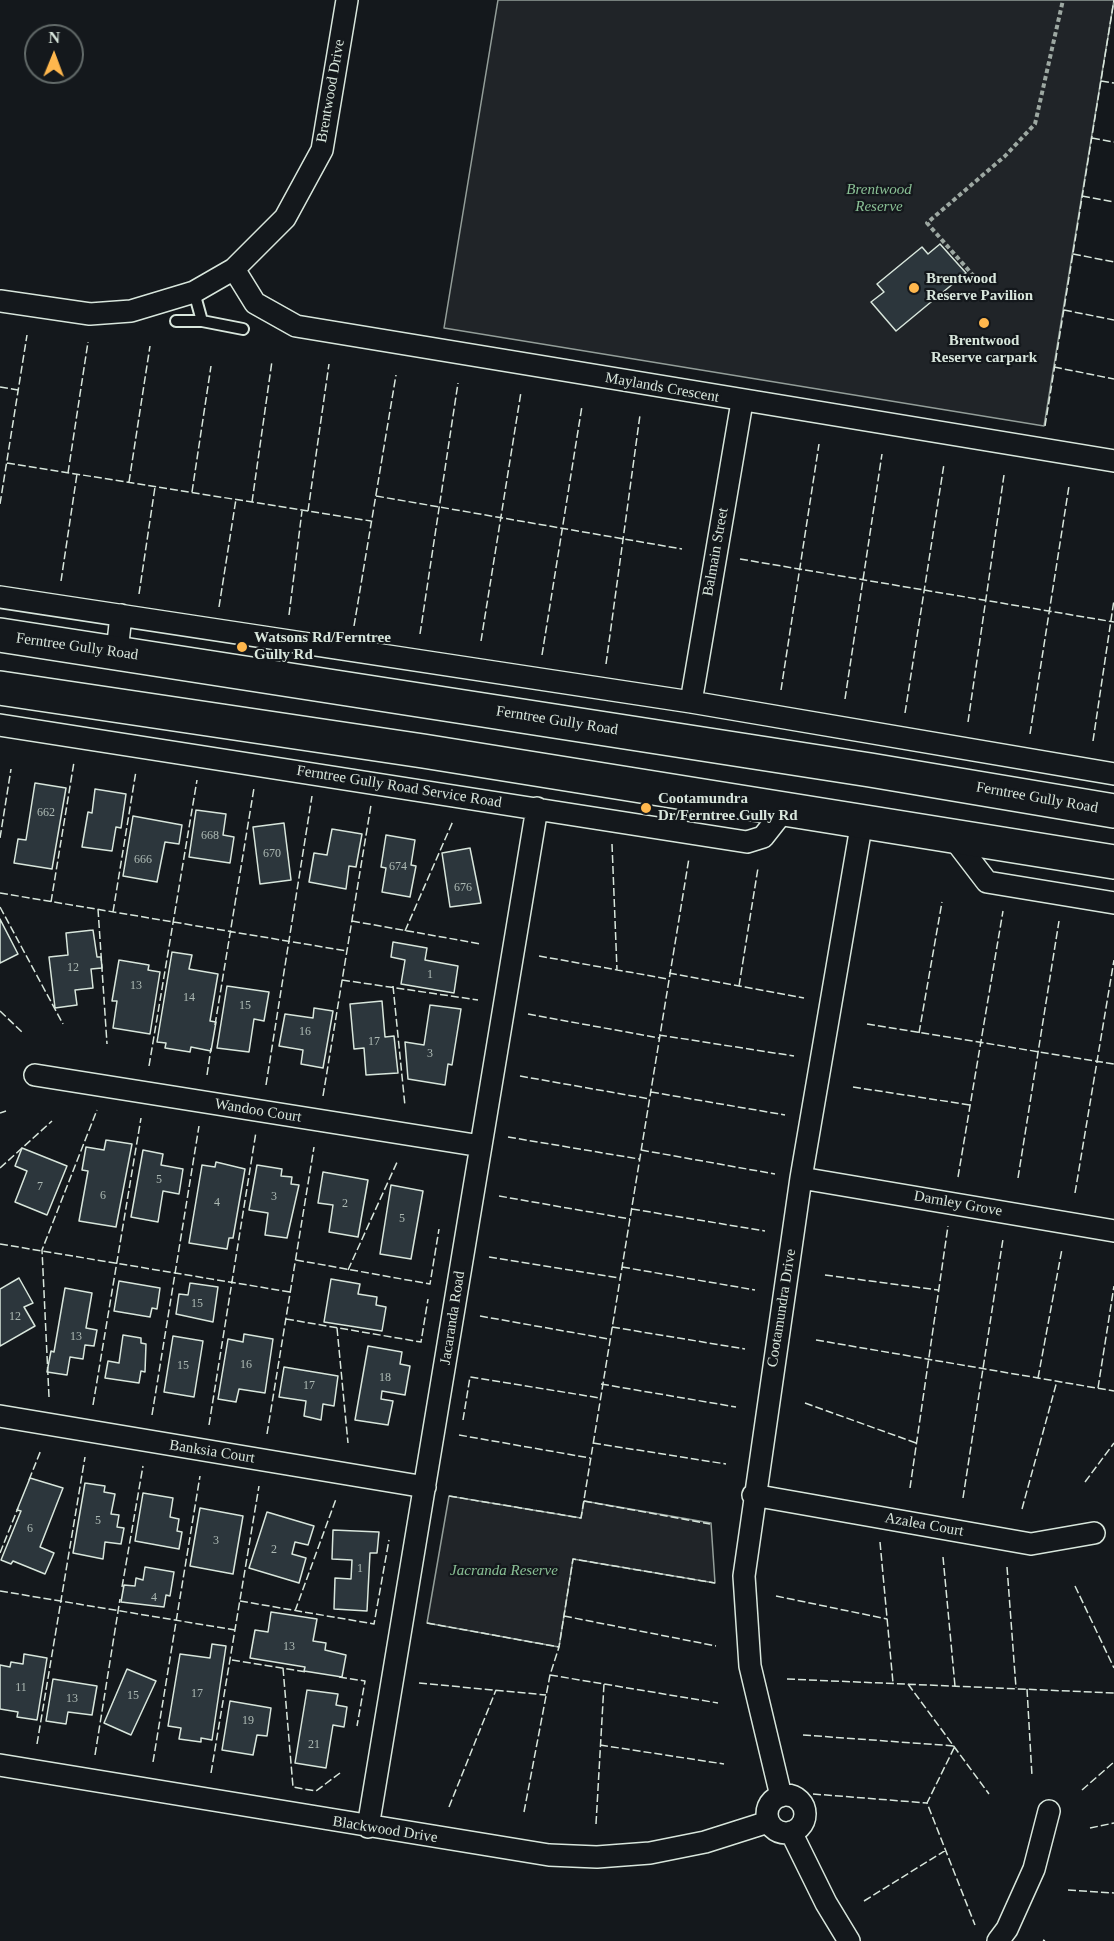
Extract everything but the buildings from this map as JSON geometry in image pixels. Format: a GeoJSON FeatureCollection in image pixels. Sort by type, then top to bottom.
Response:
{"type":"FeatureCollection","features":[{"type":"Feature","properties":{"kind":"main road","name":"Ferntree Gully Road"},"geometry":{"type":"LineString","coordinates":[[0,635],[870,770],[1114,811]]}},
{"type":"Feature","properties":{"kind":"main road"},"geometry":{"type":"LineString","coordinates":[[0,688],[1114,862]]}},
{"type":"Feature","properties":{"kind":"main road"},"geometry":{"type":"LineString","coordinates":[[862,821],[870,770]]}},
{"type":"Feature","properties":{"kind":"street","name":"Brentwood Drive"},"geometry":{"type":"LineString","coordinates":[[0,301],[90,314],[131,311],[194,292],[234,269],[285,218],[322,150],[345,0]]}},
{"type":"Feature","properties":{"kind":"street","name":"Maylands Crescent"},"geometry":{"type":"LineString","coordinates":[[234,269],[255,303],[296,326],[742,402],[1114,462]]}},
{"type":"Feature","properties":{"kind":"street","name":"Balmain Street"},"geometry":{"type":"LineString","coordinates":[[691,702],[742,402]]}},
{"type":"Feature","properties":{"kind":"street"},"geometry":{"type":"LineString","coordinates":[[0,597],[691,702],[1114,774]]}},
{"type":"Feature","properties":{"kind":"street"},"geometry":{"type":"LineString","coordinates":[[117,652],[121,615]]}},
{"type":"Feature","properties":{"kind":"street","name":"Ferntree Gully Road Service Road"},"geometry":{"type":"LineString","coordinates":[[0,725],[747,842],[763,837],[785,809]]}},
{"type":"Feature","properties":{"kind":"street","name":"Jacaranda Road"},"geometry":{"type":"LineString","coordinates":[[368,1827],[537,808]]}},
{"type":"Feature","properties":{"kind":"street","name":"Cootamundra Drive"},"geometry":{"type":"LineString","coordinates":[[781,1796],[750,1666],[744,1576],[753,1495],[801,1178],[862,821]]}},
{"type":"Feature","properties":{"kind":"street"},"geometry":{"type":"LineString","coordinates":[[951,835],[987,882],[1114,903]]}},
{"type":"Feature","properties":{"kind":"street","name":"Wandoo Court"},"geometry":{"type":"LineString","coordinates":[[35,1075],[481,1146]]}},
{"type":"Feature","properties":{"kind":"street","name":"Darnley Grove"},"geometry":{"type":"LineString","coordinates":[[801,1178],[1114,1230]]}},
{"type":"Feature","properties":{"kind":"street","name":"Banksia Court"},"geometry":{"type":"LineString","coordinates":[[0,1416],[425,1487]]}},
{"type":"Feature","properties":{"kind":"street","name":"Azalea Court"},"geometry":{"type":"LineString","coordinates":[[753,1495],[1031,1544],[1094,1533]]}},
{"type":"Feature","properties":{"kind":"street","name":"Blackwood Drive"},"geometry":{"type":"LineString","coordinates":[[0,1765],[522,1852],[597,1857],[678,1848],[768,1822]]}},
{"type":"Feature","properties":{"kind":"street"},"geometry":{"type":"LineString","coordinates":[[781,1796],[794,1797],[803,1806],[802,1824],[791,1832],[778,1832],[768,1822],[767,1809],[770,1803],[781,1796]]}},
{"type":"Feature","properties":{"kind":"street"},"geometry":{"type":"LineString","coordinates":[[998,1941],[1007,1929],[1034,1869],[1049,1811]]}},
{"type":"Feature","properties":{"kind":"street"},"geometry":{"type":"LineString","coordinates":[[791,1832],[826,1903],[849,1941]]}},
{"type":"Feature","properties":{"kind":"lane"},"geometry":{"type":"LineString","coordinates":[[194,292],[202,321]]}},
{"type":"Feature","properties":{"kind":"lane"},"geometry":{"type":"LineString","coordinates":[[176,321],[202,321],[243,329]]}},
{"type":"Feature","properties":{"kind":"path"},"geometry":{"type":"LineString","coordinates":[[980,282],[927,223],[1005,156],[1035,124],[1063,0]]}},
{"type":"Feature","properties":{"kind":"green space","name":"Brentwood Reserve"},"geometry":{"type":"Polygon","coordinates":[[[498,0],[1114,0],[1044,426],[444,328],[498,0]]]}},
{"type":"Feature","properties":{"kind":"green space","name":"Jacranda Reserve"},"geometry":{"type":"Polygon","coordinates":[[[449,1496],[581,1518],[584,1501],[711,1523],[715,1583],[573,1559],[559,1647],[427,1623],[449,1496]]]}},
{"type":"Feature","properties":{"kind":"fence"},"geometry":{"type":"LineString","coordinates":[[1045,426],[1114,0]]}},
{"type":"Feature","properties":{"kind":"fence"},"geometry":{"type":"LineString","coordinates":[[1101,81],[1114,83]]}},
{"type":"Feature","properties":{"kind":"fence"},"geometry":{"type":"LineString","coordinates":[[1092,138],[1114,142]]}},
{"type":"Feature","properties":{"kind":"fence"},"geometry":{"type":"LineString","coordinates":[[1082,196],[1114,202]]}},
{"type":"Feature","properties":{"kind":"fence"},"geometry":{"type":"LineString","coordinates":[[1073,254],[1114,262]]}},
{"type":"Feature","properties":{"kind":"fence"},"geometry":{"type":"LineString","coordinates":[[1064,310],[1114,320]]}},
{"type":"Feature","properties":{"kind":"fence"},"geometry":{"type":"LineString","coordinates":[[0,504],[27,335]]}},
{"type":"Feature","properties":{"kind":"fence"},"geometry":{"type":"LineString","coordinates":[[68,473],[88,342]]}},
{"type":"Feature","properties":{"kind":"fence"},"geometry":{"type":"LineString","coordinates":[[129,482],[150,346]]}},
{"type":"Feature","properties":{"kind":"fence"},"geometry":{"type":"LineString","coordinates":[[252,502],[272,361]]}},
{"type":"Feature","properties":{"kind":"fence"},"geometry":{"type":"LineString","coordinates":[[308,511],[329,364]]}},
{"type":"Feature","properties":{"kind":"fence"},"geometry":{"type":"LineString","coordinates":[[192,492],[211,366]]}},
{"type":"Feature","properties":{"kind":"fence"},"geometry":{"type":"LineString","coordinates":[[1054,367],[1114,379]]}},
{"type":"Feature","properties":{"kind":"fence"},"geometry":{"type":"LineString","coordinates":[[354,626],[396,375]]}},
{"type":"Feature","properties":{"kind":"fence"},"geometry":{"type":"LineString","coordinates":[[420,634],[458,383]]}},
{"type":"Feature","properties":{"kind":"fence"},"geometry":{"type":"LineString","coordinates":[[0,387],[18,390]]}},
{"type":"Feature","properties":{"kind":"fence"},"geometry":{"type":"LineString","coordinates":[[481,641],[521,392]]}},
{"type":"Feature","properties":{"kind":"fence"},"geometry":{"type":"LineString","coordinates":[[542,655],[582,406]]}},
{"type":"Feature","properties":{"kind":"fence"},"geometry":{"type":"LineString","coordinates":[[606,664],[640,415]]}},
{"type":"Feature","properties":{"kind":"fence"},"geometry":{"type":"LineString","coordinates":[[781,690],[819,444]]}},
{"type":"Feature","properties":{"kind":"fence"},"geometry":{"type":"LineString","coordinates":[[845,699],[882,454]]}},
{"type":"Feature","properties":{"kind":"fence"},"geometry":{"type":"LineString","coordinates":[[7,463],[371,521]]}},
{"type":"Feature","properties":{"kind":"fence"},"geometry":{"type":"LineString","coordinates":[[905,713],[944,464]]}},
{"type":"Feature","properties":{"kind":"fence"},"geometry":{"type":"LineString","coordinates":[[61,581],[77,474]]}},
{"type":"Feature","properties":{"kind":"fence"},"geometry":{"type":"LineString","coordinates":[[968,722],[1004,475]]}},
{"type":"Feature","properties":{"kind":"fence"},"geometry":{"type":"LineString","coordinates":[[1030,734],[1069,486]]}},
{"type":"Feature","properties":{"kind":"fence"},"geometry":{"type":"LineString","coordinates":[[139,594],[155,487]]}},
{"type":"Feature","properties":{"kind":"fence"},"geometry":{"type":"LineString","coordinates":[[376,496],[682,549]]}},
{"type":"Feature","properties":{"kind":"fence"},"geometry":{"type":"LineString","coordinates":[[219,607],[236,499]]}},
{"type":"Feature","properties":{"kind":"fence"},"geometry":{"type":"LineString","coordinates":[[289,615],[302,511]]}},
{"type":"Feature","properties":{"kind":"fence"},"geometry":{"type":"LineString","coordinates":[[740,559],[1114,622]]}},
{"type":"Feature","properties":{"kind":"fence"},"geometry":{"type":"LineString","coordinates":[[1093,741],[1114,600]]}},
{"type":"Feature","properties":{"kind":"fence"},"geometry":{"type":"LineString","coordinates":[[51,902],[74,762]]}},
{"type":"Feature","properties":{"kind":"fence"},"geometry":{"type":"LineString","coordinates":[[0,838],[11,769]]}},
{"type":"Feature","properties":{"kind":"fence"},"geometry":{"type":"LineString","coordinates":[[113,912],[136,771]]}},
{"type":"Feature","properties":{"kind":"fence"},"geometry":{"type":"LineString","coordinates":[[149,1066],[197,780]]}},
{"type":"Feature","properties":{"kind":"fence"},"geometry":{"type":"LineString","coordinates":[[215,1025],[254,788]]}},
{"type":"Feature","properties":{"kind":"fence"},"geometry":{"type":"LineString","coordinates":[[266,1085],[312,796]]}},
{"type":"Feature","properties":{"kind":"fence"},"geometry":{"type":"LineString","coordinates":[[323,1096],[371,805]]}},
{"type":"Feature","properties":{"kind":"fence"},"geometry":{"type":"LineString","coordinates":[[405,931],[453,821]]}},
{"type":"Feature","properties":{"kind":"fence"},"geometry":{"type":"LineString","coordinates":[[612,844],[617,970]]}},
{"type":"Feature","properties":{"kind":"fence"},"geometry":{"type":"LineString","coordinates":[[449,1496],[581,1518],[689,858]]}},
{"type":"Feature","properties":{"kind":"fence"},"geometry":{"type":"LineString","coordinates":[[739,986],[758,868]]}},
{"type":"Feature","properties":{"kind":"fence"},"geometry":{"type":"LineString","coordinates":[[0,893],[347,951]]}},
{"type":"Feature","properties":{"kind":"fence"},"geometry":{"type":"LineString","coordinates":[[919,1033],[942,902]]}},
{"type":"Feature","properties":{"kind":"fence"},"geometry":{"type":"LineString","coordinates":[[0,907],[63,1024]]}},
{"type":"Feature","properties":{"kind":"fence"},"geometry":{"type":"LineString","coordinates":[[98,909],[107,1044]]}},
{"type":"Feature","properties":{"kind":"fence"},"geometry":{"type":"LineString","coordinates":[[958,1177],[1003,911]]}},
{"type":"Feature","properties":{"kind":"fence"},"geometry":{"type":"LineString","coordinates":[[352,921],[481,944]]}},
{"type":"Feature","properties":{"kind":"fence"},"geometry":{"type":"LineString","coordinates":[[1018,1178],[1059,921]]}},
{"type":"Feature","properties":{"kind":"fence"},"geometry":{"type":"LineString","coordinates":[[539,956],[668,979]]}},
{"type":"Feature","properties":{"kind":"fence"},"geometry":{"type":"LineString","coordinates":[[1075,1193],[1114,960]]}},
{"type":"Feature","properties":{"kind":"fence"},"geometry":{"type":"LineString","coordinates":[[669,973],[804,998]]}},
{"type":"Feature","properties":{"kind":"fence"},"geometry":{"type":"LineString","coordinates":[[342,980],[478,1000]]}},
{"type":"Feature","properties":{"kind":"fence"},"geometry":{"type":"LineString","coordinates":[[393,986],[405,1106]]}},
{"type":"Feature","properties":{"kind":"fence"},"geometry":{"type":"LineString","coordinates":[[0,1011],[22,1032]]}},
{"type":"Feature","properties":{"kind":"fence"},"geometry":{"type":"LineString","coordinates":[[528,1014],[659,1038]]}},
{"type":"Feature","properties":{"kind":"fence"},"geometry":{"type":"LineString","coordinates":[[867,1024],[1114,1064]]}},
{"type":"Feature","properties":{"kind":"fence"},"geometry":{"type":"LineString","coordinates":[[659,1035],[794,1056]]}},
{"type":"Feature","properties":{"kind":"fence"},"geometry":{"type":"LineString","coordinates":[[207,1075],[211,1048]]}},
{"type":"Feature","properties":{"kind":"fence"},"geometry":{"type":"LineString","coordinates":[[520,1076],[650,1099]]}},
{"type":"Feature","properties":{"kind":"fence"},"geometry":{"type":"LineString","coordinates":[[853,1087],[970,1105]]}},
{"type":"Feature","properties":{"kind":"fence"},"geometry":{"type":"LineString","coordinates":[[651,1092],[785,1115]]}},
{"type":"Feature","properties":{"kind":"fence"},"geometry":{"type":"LineString","coordinates":[[49,1397],[42,1250],[97,1110]]}},
{"type":"Feature","properties":{"kind":"fence"},"geometry":{"type":"LineString","coordinates":[[0,1113],[6,1111]]}},
{"type":"Feature","properties":{"kind":"fence"},"geometry":{"type":"LineString","coordinates":[[93,1405],[141,1118]]}},
{"type":"Feature","properties":{"kind":"fence"},"geometry":{"type":"LineString","coordinates":[[0,1168],[52,1121]]}},
{"type":"Feature","properties":{"kind":"fence"},"geometry":{"type":"LineString","coordinates":[[152,1415],[199,1126]]}},
{"type":"Feature","properties":{"kind":"fence"},"geometry":{"type":"LineString","coordinates":[[209,1425],[256,1132]]}},
{"type":"Feature","properties":{"kind":"fence"},"geometry":{"type":"LineString","coordinates":[[508,1137],[639,1159]]}},
{"type":"Feature","properties":{"kind":"fence"},"geometry":{"type":"LineString","coordinates":[[267,1434],[314,1147]]}},
{"type":"Feature","properties":{"kind":"fence"},"geometry":{"type":"LineString","coordinates":[[641,1150],[775,1174]]}},
{"type":"Feature","properties":{"kind":"fence"},"geometry":{"type":"LineString","coordinates":[[348,1270],[398,1160]]}},
{"type":"Feature","properties":{"kind":"fence"},"geometry":{"type":"LineString","coordinates":[[499,1196],[630,1219]]}},
{"type":"Feature","properties":{"kind":"fence"},"geometry":{"type":"LineString","coordinates":[[632,1209],[765,1231]]}},
{"type":"Feature","properties":{"kind":"fence"},"geometry":{"type":"LineString","coordinates":[[910,1488],[948,1226]]}},
{"type":"Feature","properties":{"kind":"fence"},"geometry":{"type":"LineString","coordinates":[[296,1260],[430,1284],[439,1229]]}},
{"type":"Feature","properties":{"kind":"fence"},"geometry":{"type":"LineString","coordinates":[[963,1498],[1003,1239]]}},
{"type":"Feature","properties":{"kind":"fence"},"geometry":{"type":"LineString","coordinates":[[0,1244],[290,1292]]}},
{"type":"Feature","properties":{"kind":"fence"},"geometry":{"type":"LineString","coordinates":[[1038,1378],[1062,1249]]}},
{"type":"Feature","properties":{"kind":"fence"},"geometry":{"type":"LineString","coordinates":[[489,1257],[620,1278]]}},
{"type":"Feature","properties":{"kind":"fence"},"geometry":{"type":"LineString","coordinates":[[622,1267],[755,1290]]}},
{"type":"Feature","properties":{"kind":"fence"},"geometry":{"type":"LineString","coordinates":[[825,1275],[938,1290]]}},
{"type":"Feature","properties":{"kind":"fence"},"geometry":{"type":"LineString","coordinates":[[1098,1388],[1114,1286]]}},
{"type":"Feature","properties":{"kind":"fence"},"geometry":{"type":"LineString","coordinates":[[286,1319],[421,1342],[428,1299]]}},
{"type":"Feature","properties":{"kind":"fence"},"geometry":{"type":"LineString","coordinates":[[480,1316],[609,1339]]}},
{"type":"Feature","properties":{"kind":"fence"},"geometry":{"type":"LineString","coordinates":[[612,1327],[745,1349]]}},
{"type":"Feature","properties":{"kind":"fence"},"geometry":{"type":"LineString","coordinates":[[337,1328],[348,1443]]}},
{"type":"Feature","properties":{"kind":"fence"},"geometry":{"type":"LineString","coordinates":[[816,1340],[1114,1391]]}},
{"type":"Feature","properties":{"kind":"fence"},"geometry":{"type":"LineString","coordinates":[[463,1420],[470,1377],[600,1398]]}},
{"type":"Feature","properties":{"kind":"fence"},"geometry":{"type":"LineString","coordinates":[[1022,1509],[1057,1381]]}},
{"type":"Feature","properties":{"kind":"fence"},"geometry":{"type":"LineString","coordinates":[[601,1384],[736,1407]]}},
{"type":"Feature","properties":{"kind":"fence"},"geometry":{"type":"LineString","coordinates":[[805,1403],[916,1443]]}},
{"type":"Feature","properties":{"kind":"fence"},"geometry":{"type":"LineString","coordinates":[[459,1435],[590,1458]]}},
{"type":"Feature","properties":{"kind":"fence"},"geometry":{"type":"LineString","coordinates":[[593,1443],[726,1464]]}},
{"type":"Feature","properties":{"kind":"fence"},"geometry":{"type":"LineString","coordinates":[[1085,1482],[1114,1443]]}},
{"type":"Feature","properties":{"kind":"fence"},"geometry":{"type":"LineString","coordinates":[[29,1480],[41,1450]]}},
{"type":"Feature","properties":{"kind":"fence"},"geometry":{"type":"LineString","coordinates":[[37,1744],[85,1457]]}},
{"type":"Feature","properties":{"kind":"fence"},"geometry":{"type":"LineString","coordinates":[[122,1587],[143,1466]]}},
{"type":"Feature","properties":{"kind":"fence"},"geometry":{"type":"LineString","coordinates":[[153,1762],[200,1476]]}},
{"type":"Feature","properties":{"kind":"fence"},"geometry":{"type":"LineString","coordinates":[[211,1773],[259,1486]]}},
{"type":"Feature","properties":{"kind":"fence"},"geometry":{"type":"LineString","coordinates":[[295,1611],[336,1499]]}},
{"type":"Feature","properties":{"kind":"fence"},"geometry":{"type":"LineString","coordinates":[[584,1501],[710,1524]]}},
{"type":"Feature","properties":{"kind":"fence"},"geometry":{"type":"LineString","coordinates":[[0,1553],[18,1508]]}},
{"type":"Feature","properties":{"kind":"fence"},"geometry":{"type":"LineString","coordinates":[[240,1601],[374,1624],[389,1540]]}},
{"type":"Feature","properties":{"kind":"fence"},"geometry":{"type":"LineString","coordinates":[[880,1542],[893,1683]]}},
{"type":"Feature","properties":{"kind":"fence"},"geometry":{"type":"LineString","coordinates":[[943,1557],[955,1686]]}},
{"type":"Feature","properties":{"kind":"fence"},"geometry":{"type":"LineString","coordinates":[[524,1812],[550,1675],[559,1647],[573,1559],[715,1583]]}},
{"type":"Feature","properties":{"kind":"fence"},"geometry":{"type":"LineString","coordinates":[[1007,1567],[1016,1688]]}},
{"type":"Feature","properties":{"kind":"fence"},"geometry":{"type":"LineString","coordinates":[[1075,1586],[1114,1668]]}},
{"type":"Feature","properties":{"kind":"fence"},"geometry":{"type":"LineString","coordinates":[[0,1591],[235,1630]]}},
{"type":"Feature","properties":{"kind":"fence"},"geometry":{"type":"LineString","coordinates":[[776,1596],[887,1619]]}},
{"type":"Feature","properties":{"kind":"fence"},"geometry":{"type":"LineString","coordinates":[[95,1755],[120,1599]]}},
{"type":"Feature","properties":{"kind":"fence"},"geometry":{"type":"LineString","coordinates":[[564,1616],[716,1646]]}},
{"type":"Feature","properties":{"kind":"fence"},"geometry":{"type":"LineString","coordinates":[[427,1623],[559,1647]]}},
{"type":"Feature","properties":{"kind":"fence"},"geometry":{"type":"LineString","coordinates":[[232,1660],[306,1672]]}},
{"type":"Feature","properties":{"kind":"fence"},"geometry":{"type":"LineString","coordinates":[[283,1668],[293,1787],[316,1791],[340,1773]]}},
{"type":"Feature","properties":{"kind":"fence"},"geometry":{"type":"LineString","coordinates":[[550,1675],[718,1703]]}},
{"type":"Feature","properties":{"kind":"fence"},"geometry":{"type":"LineString","coordinates":[[339,1677],[365,1681],[357,1726]]}},
{"type":"Feature","properties":{"kind":"fence"},"geometry":{"type":"LineString","coordinates":[[787,1679],[1114,1693]]}},
{"type":"Feature","properties":{"kind":"fence"},"geometry":{"type":"LineString","coordinates":[[419,1683],[546,1695]]}},
{"type":"Feature","properties":{"kind":"fence"},"geometry":{"type":"LineString","coordinates":[[596,1824],[604,1684]]}},
{"type":"Feature","properties":{"kind":"fence"},"geometry":{"type":"LineString","coordinates":[[908,1684],[989,1794]]}},
{"type":"Feature","properties":{"kind":"fence"},"geometry":{"type":"LineString","coordinates":[[1027,1689],[1032,1776]]}},
{"type":"Feature","properties":{"kind":"fence"},"geometry":{"type":"LineString","coordinates":[[449,1807],[496,1690]]}},
{"type":"Feature","properties":{"kind":"fence"},"geometry":{"type":"LineString","coordinates":[[803,1735],[955,1746],[927,1803],[975,1925]]}},
{"type":"Feature","properties":{"kind":"fence"},"geometry":{"type":"LineString","coordinates":[[600,1745],[724,1764]]}},
{"type":"Feature","properties":{"kind":"fence"},"geometry":{"type":"LineString","coordinates":[[1082,1790],[1114,1762]]}},
{"type":"Feature","properties":{"kind":"fence"},"geometry":{"type":"LineString","coordinates":[[813,1794],[927,1803]]}},
{"type":"Feature","properties":{"kind":"fence"},"geometry":{"type":"LineString","coordinates":[[1090,1828],[1114,1823]]}},
{"type":"Feature","properties":{"kind":"fence"},"geometry":{"type":"LineString","coordinates":[[864,1901],[946,1850]]}},
{"type":"Feature","properties":{"kind":"fence"},"geometry":{"type":"LineString","coordinates":[[1068,1890],[1114,1893]]}},
{"type":"Feature","properties":{"kind":"place","name":"Brentwood Reserve Pavilion"},"geometry":{"type":"Point","coordinates":[914,288]}},
{"type":"Feature","properties":{"kind":"place","name":"Brentwood Reserve carpark"},"geometry":{"type":"Point","coordinates":[984,323]}},
{"type":"Feature","properties":{"kind":"place","name":"Watsons Rd/Ferntree Gully Rd"},"geometry":{"type":"Point","coordinates":[242,647]}},
{"type":"Feature","properties":{"kind":"place","name":"Cootamundra Dr/Ferntree Gully Rd"},"geometry":{"type":"Point","coordinates":[646,808]}}]}
